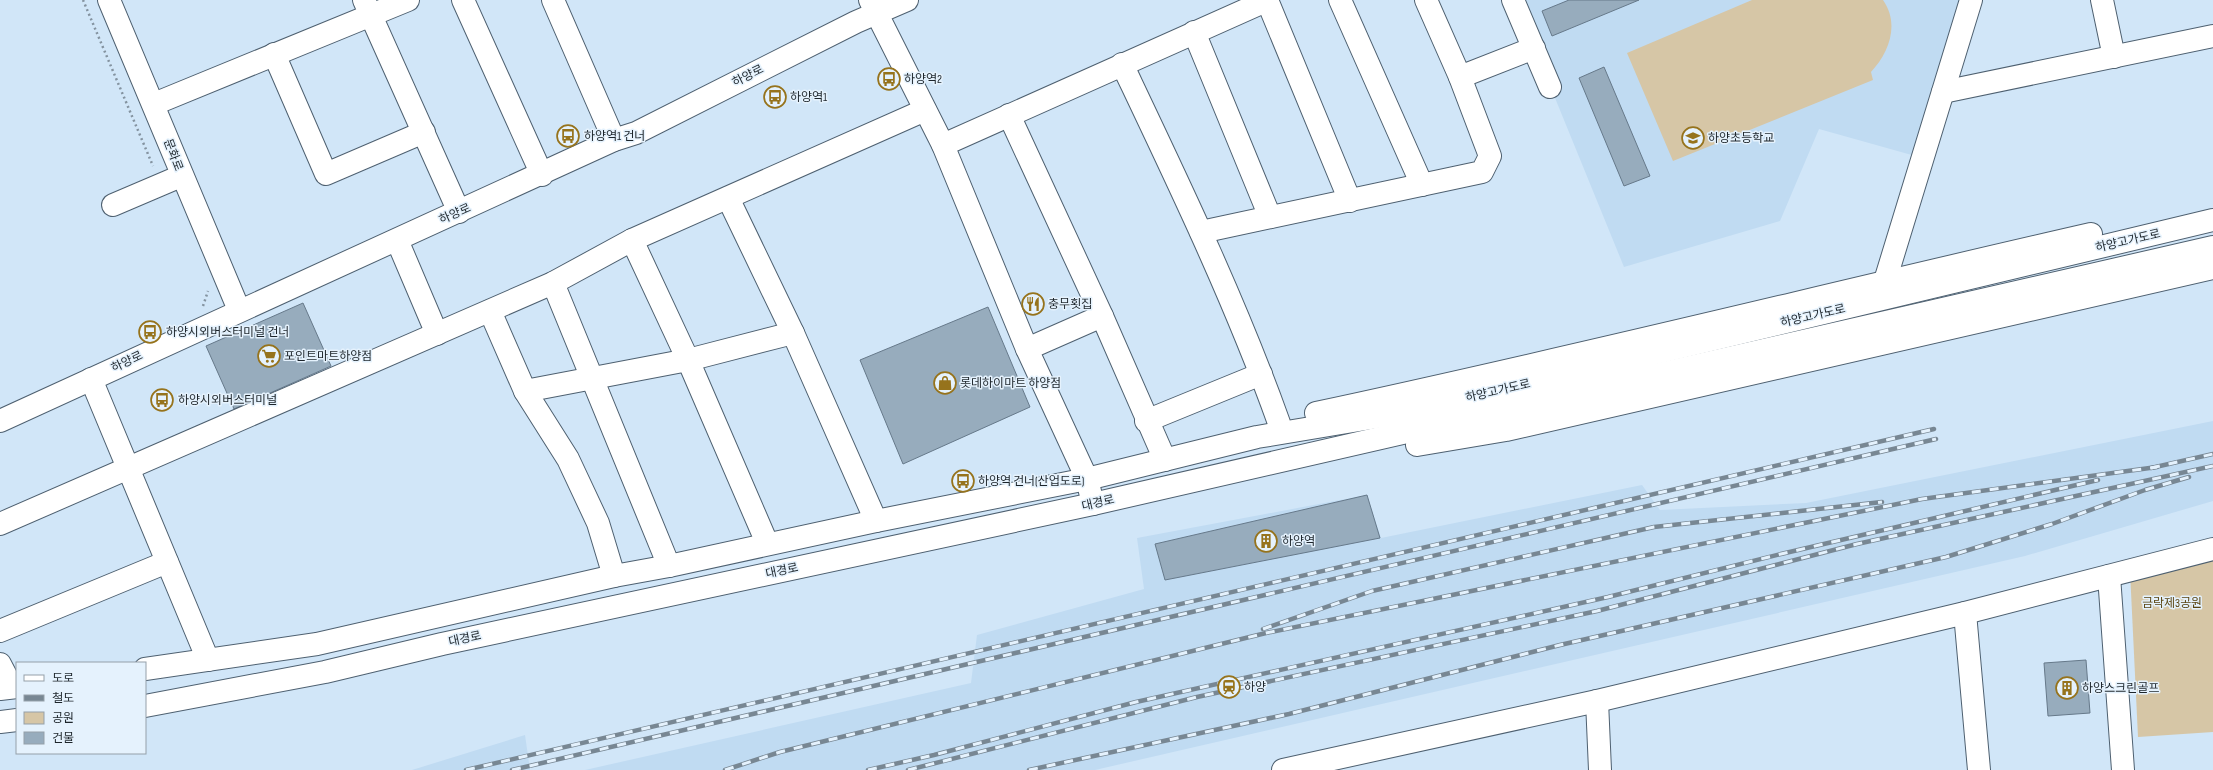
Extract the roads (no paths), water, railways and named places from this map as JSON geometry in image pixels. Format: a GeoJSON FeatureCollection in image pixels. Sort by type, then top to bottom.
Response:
{"type":"FeatureCollection","features":[{"type":"Feature","properties":{"kind":"main road","name":"문화로"},"geometry":{"type":"LineString","coordinates":[[109,0],[154,104],[172,180],[239,310]]}},
{"type":"Feature","properties":{"kind":"main road"},"geometry":{"type":"LineString","coordinates":[[154,104],[274,54],[367,8],[408,0]]}},
{"type":"Feature","properties":{"kind":"main road"},"geometry":{"type":"LineString","coordinates":[[463,0],[542,175]]}},
{"type":"Feature","properties":{"kind":"main road"},"geometry":{"type":"LineString","coordinates":[[553,0],[614,140]]}},
{"type":"Feature","properties":{"kind":"main road","name":"하양로"},"geometry":{"type":"LineString","coordinates":[[0,421],[239,310],[542,175],[614,140],[636,133],[856,22],[873,7],[907,0]]}},
{"type":"Feature","properties":{"kind":"main road"},"geometry":{"type":"LineString","coordinates":[[943,145],[1267,0],[1350,201]]}},
{"type":"Feature","properties":{"kind":"main road"},"geometry":{"type":"LineString","coordinates":[[1340,0],[1422,185]]}},
{"type":"Feature","properties":{"kind":"main road"},"geometry":{"type":"LineString","coordinates":[[1201,232],[1482,172],[1490,156],[1460,77],[1426,0]]}},
{"type":"Feature","properties":{"kind":"main road"},"geometry":{"type":"LineString","coordinates":[[1513,0],[1550,87]]}},
{"type":"Feature","properties":{"kind":"main road"},"geometry":{"type":"LineString","coordinates":[[1884,281],[1971,0]]}},
{"type":"Feature","properties":{"kind":"main road"},"geometry":{"type":"LineString","coordinates":[[2102,0],[2114,57]]}},
{"type":"Feature","properties":{"kind":"main road"},"geometry":{"type":"LineString","coordinates":[[873,7],[943,145],[1027,349],[1087,479],[1094,504]]}},
{"type":"Feature","properties":{"kind":"main road"},"geometry":{"type":"LineString","coordinates":[[367,8],[459,212]]}},
{"type":"Feature","properties":{"kind":"main road"},"geometry":{"type":"LineString","coordinates":[[1194,32],[1270,217]]}},
{"type":"Feature","properties":{"kind":"main road"},"geometry":{"type":"LineString","coordinates":[[1943,92],[2213,36]]}},
{"type":"Feature","properties":{"kind":"main road"},"geometry":{"type":"LineString","coordinates":[[1460,77],[1534,48]]}},
{"type":"Feature","properties":{"kind":"main road"},"geometry":{"type":"LineString","coordinates":[[274,54],[326,174],[424,132]]}},
{"type":"Feature","properties":{"kind":"main road"},"geometry":{"type":"LineString","coordinates":[[1122,64],[1201,232],[1261,374],[1279,424]]}},
{"type":"Feature","properties":{"kind":"main road"},"geometry":{"type":"LineString","coordinates":[[0,524],[490,311],[552,283],[632,240],[924,110]]}},
{"type":"Feature","properties":{"kind":"main road"},"geometry":{"type":"LineString","coordinates":[[1009,115],[1102,316],[1164,460]]}},
{"type":"Feature","properties":{"kind":"main road"},"geometry":{"type":"LineString","coordinates":[[113,205],[172,180]]}},
{"type":"Feature","properties":{"kind":"main road"},"geometry":{"type":"LineString","coordinates":[[728,198],[793,333],[876,521]]}},
{"type":"Feature","properties":{"kind":"main road"},"geometry":{"type":"LineString","coordinates":[[1257,437],[1279,424],[1305,415],[1501,374],[1884,281],[2213,206]]}},
{"type":"Feature","properties":{"kind":"main road","name":"하양고가도로"},"geometry":{"type":"LineString","coordinates":[[1415,421],[2213,220]]}},
{"type":"Feature","properties":{"kind":"main road"},"geometry":{"type":"LineString","coordinates":[[397,240],[436,334]]}},
{"type":"Feature","properties":{"kind":"main road"},"geometry":{"type":"LineString","coordinates":[[632,240],[688,360],[767,543]]}},
{"type":"Feature","properties":{"kind":"main road","name":"하양고가도로"},"geometry":{"type":"LineString","coordinates":[[1415,421],[2213,247]]}},
{"type":"Feature","properties":{"kind":"main road"},"geometry":{"type":"LineString","coordinates":[[1338,448],[1390,449],[1506,430],[2213,268]]}},
{"type":"Feature","properties":{"kind":"main road"},"geometry":{"type":"LineString","coordinates":[[552,283],[668,566]]}},
{"type":"Feature","properties":{"kind":"main road"},"geometry":{"type":"LineString","coordinates":[[490,311],[525,391],[568,459],[598,523],[614,576]]}},
{"type":"Feature","properties":{"kind":"main road"},"geometry":{"type":"LineString","coordinates":[[1027,349],[1102,316]]}},
{"type":"Feature","properties":{"kind":"main road"},"geometry":{"type":"LineString","coordinates":[[525,391],[688,360],[793,333]]}},
{"type":"Feature","properties":{"kind":"main road"},"geometry":{"type":"LineString","coordinates":[[1146,421],[1261,374]]}},
{"type":"Feature","properties":{"kind":"main road"},"geometry":{"type":"LineString","coordinates":[[91,379],[208,660]]}},
{"type":"Feature","properties":{"kind":"main road"},"geometry":{"type":"LineString","coordinates":[[146,669],[317,644],[614,576],[668,566],[767,543],[1087,479],[1257,437],[1415,421]]}},
{"type":"Feature","properties":{"kind":"main road","name":"대경로"},"geometry":{"type":"LineString","coordinates":[[146,706],[325,672],[442,644],[1094,504],[1338,448],[1415,421]]}},
{"type":"Feature","properties":{"kind":"main road"},"geometry":{"type":"LineString","coordinates":[[1283,770],[1596,701],[1964,613],[2213,549]]}},
{"type":"Feature","properties":{"kind":"main road"},"geometry":{"type":"LineString","coordinates":[[0,631],[167,562]]}},
{"type":"Feature","properties":{"kind":"main road"},"geometry":{"type":"LineString","coordinates":[[2109,576],[2123,770]]}},
{"type":"Feature","properties":{"kind":"main road"},"geometry":{"type":"LineString","coordinates":[[1964,613],[1979,770]]}},
{"type":"Feature","properties":{"kind":"main road"},"geometry":{"type":"LineString","coordinates":[[0,664],[10,688]]}},
{"type":"Feature","properties":{"kind":"main road"},"geometry":{"type":"LineString","coordinates":[[1596,701],[1600,770]]}},
{"type":"Feature","properties":{"kind":"main road"},"geometry":{"type":"LineString","coordinates":[[0,722],[16,720]]}},
{"type":"Feature","properties":{"kind":"railway"},"geometry":{"type":"LineString","coordinates":[[466,770],[1934,429]]}},
{"type":"Feature","properties":{"kind":"railway"},"geometry":{"type":"LineString","coordinates":[[512,770],[1936,439]]}},
{"type":"Feature","properties":{"kind":"railway"},"geometry":{"type":"LineString","coordinates":[[2151,468],[2213,454]]}},
{"type":"Feature","properties":{"kind":"railway"},"geometry":{"type":"LineString","coordinates":[[908,770],[1197,697],[1597,611],[1857,544],[2213,466]]}},
{"type":"Feature","properties":{"kind":"railway"},"geometry":{"type":"LineString","coordinates":[[725,770],[780,752],[1266,633],[1922,499],[2157,467]]}},
{"type":"Feature","properties":{"kind":"railway"},"geometry":{"type":"LineString","coordinates":[[1029,770],[1289,714],[1560,645],[1946,557],[2052,524],[2145,490],[2189,477]]}},
{"type":"Feature","properties":{"kind":"railway"},"geometry":{"type":"LineString","coordinates":[[868,770],[934,755],[1136,702],[1608,597],[1781,554],[2098,480]]}},
{"type":"Feature","properties":{"kind":"railway"},"geometry":{"type":"LineString","coordinates":[[1263,629],[1372,591],[1654,527],[1882,502]]}},
{"type":"Feature","properties":{"kind":"place","name":"하양역2"},"geometry":{"type":"Point","coordinates":[889,79]}},
{"type":"Feature","properties":{"kind":"place","name":"하양역1"},"geometry":{"type":"Point","coordinates":[775,97]}},
{"type":"Feature","properties":{"kind":"place","name":"하양역1 건너"},"geometry":{"type":"Point","coordinates":[568,136]}},
{"type":"Feature","properties":{"kind":"place","name":"하양초등학교"},"geometry":{"type":"Point","coordinates":[1693,138]}},
{"type":"Feature","properties":{"kind":"place","name":"충무횟집"},"geometry":{"type":"Point","coordinates":[1033,304]}},
{"type":"Feature","properties":{"kind":"place","name":"하양시외버스터미널 건너"},"geometry":{"type":"Point","coordinates":[150,332]}},
{"type":"Feature","properties":{"kind":"place","name":"포인트마트하양점"},"geometry":{"type":"Point","coordinates":[269,356]}},
{"type":"Feature","properties":{"kind":"place","name":"롯데하이마트 하양점"},"geometry":{"type":"Point","coordinates":[945,383]}},
{"type":"Feature","properties":{"kind":"place","name":"하양시외버스터미널"},"geometry":{"type":"Point","coordinates":[162,400]}},
{"type":"Feature","properties":{"kind":"place","name":"하양역 건너(산업도로)"},"geometry":{"type":"Point","coordinates":[963,481]}},
{"type":"Feature","properties":{"kind":"place","name":"하양역"},"geometry":{"type":"Point","coordinates":[1266,541]}},
{"type":"Feature","properties":{"kind":"place","name":"하양"},"geometry":{"type":"Point","coordinates":[1229,687]}},
{"type":"Feature","properties":{"kind":"place","name":"하양스크린골프"},"geometry":{"type":"Point","coordinates":[2067,688]}},
{"type":"Feature","properties":{"kind":"park label","name":"금락제3공원"},"geometry":{"type":"Point","coordinates":[2172,603]}}]}
